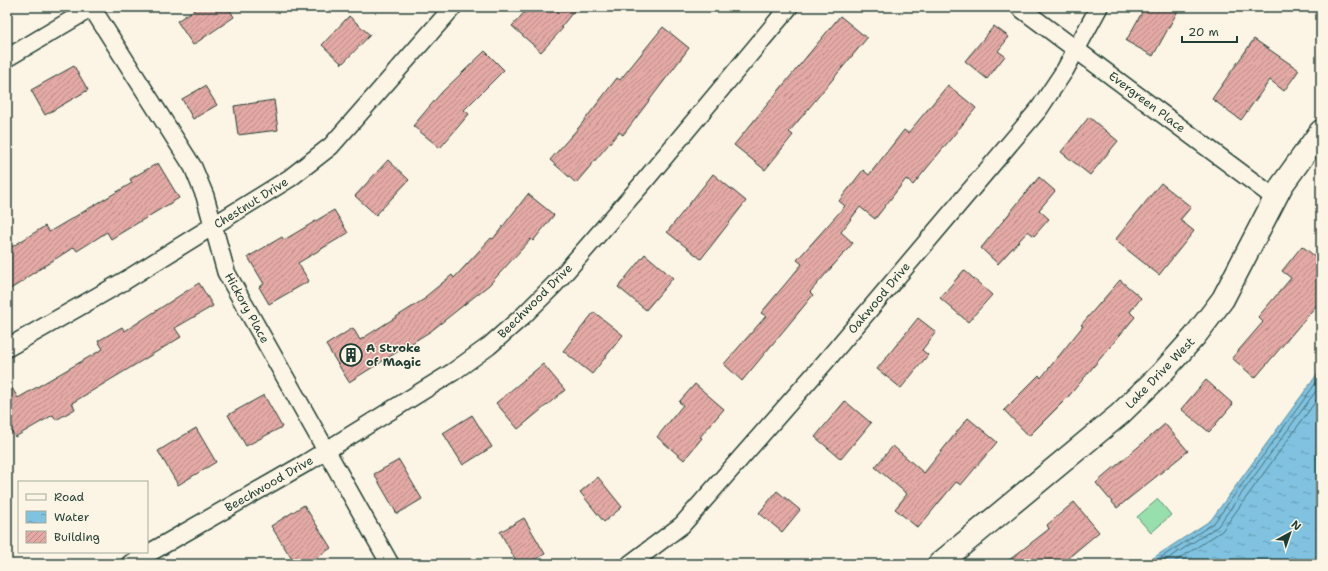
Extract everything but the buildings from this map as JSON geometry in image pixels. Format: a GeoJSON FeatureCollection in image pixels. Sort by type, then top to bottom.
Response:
{"type":"FeatureCollection","features":[{"type":"Feature","properties":{"kind":"street","name":"Chestnut Drive"},"geometry":{"type":"LineString","coordinates":[[7,348],[214,227],[290,178],[331,146],[453,7]]}},
{"type":"Feature","properties":{"kind":"street","name":"Beechwood Drive"},"geometry":{"type":"LineString","coordinates":[[130,564],[326,450],[453,372],[489,346],[523,316],[555,284],[642,184],[789,7]]}},
{"type":"Feature","properties":{"kind":"street","name":"Evergreen Place"},"geometry":{"type":"LineString","coordinates":[[1019,7],[1275,198]]}},
{"type":"Feature","properties":{"kind":"street","name":"Oakwood Drive"},"geometry":{"type":"LineString","coordinates":[[630,564],[682,525],[826,361],[1039,109],[1077,49],[1099,7]]}},
{"type":"Feature","properties":{"kind":"street","name":"Hickory Place"},"geometry":{"type":"LineString","coordinates":[[92,8],[193,168],[205,196],[226,272],[390,564]]}},
{"type":"Feature","properties":{"kind":"street"},"geometry":{"type":"LineString","coordinates":[[7,58],[92,8]]}},
{"type":"Feature","properties":{"kind":"street","name":"Lake Drive West"},"geometry":{"type":"LineString","coordinates":[[939,564],[1120,414],[1160,375],[1195,336],[1223,299],[1275,198],[1321,131]]}},
{"type":"Feature","properties":{"kind":"green space"},"geometry":{"type":"Polygon","coordinates":[[[1158,499],[1171,515],[1151,533],[1137,517],[1158,499]]]}},
{"type":"Feature","properties":{"kind":"water"},"geometry":{"type":"Polygon","coordinates":[[[1321,369],[1321,564],[1144,564],[1211,520],[1321,369]]]}},
{"type":"Feature","properties":{"kind":"place","name":"A Stroke of Magic"},"geometry":{"type":"Point","coordinates":[351,355]}}]}
